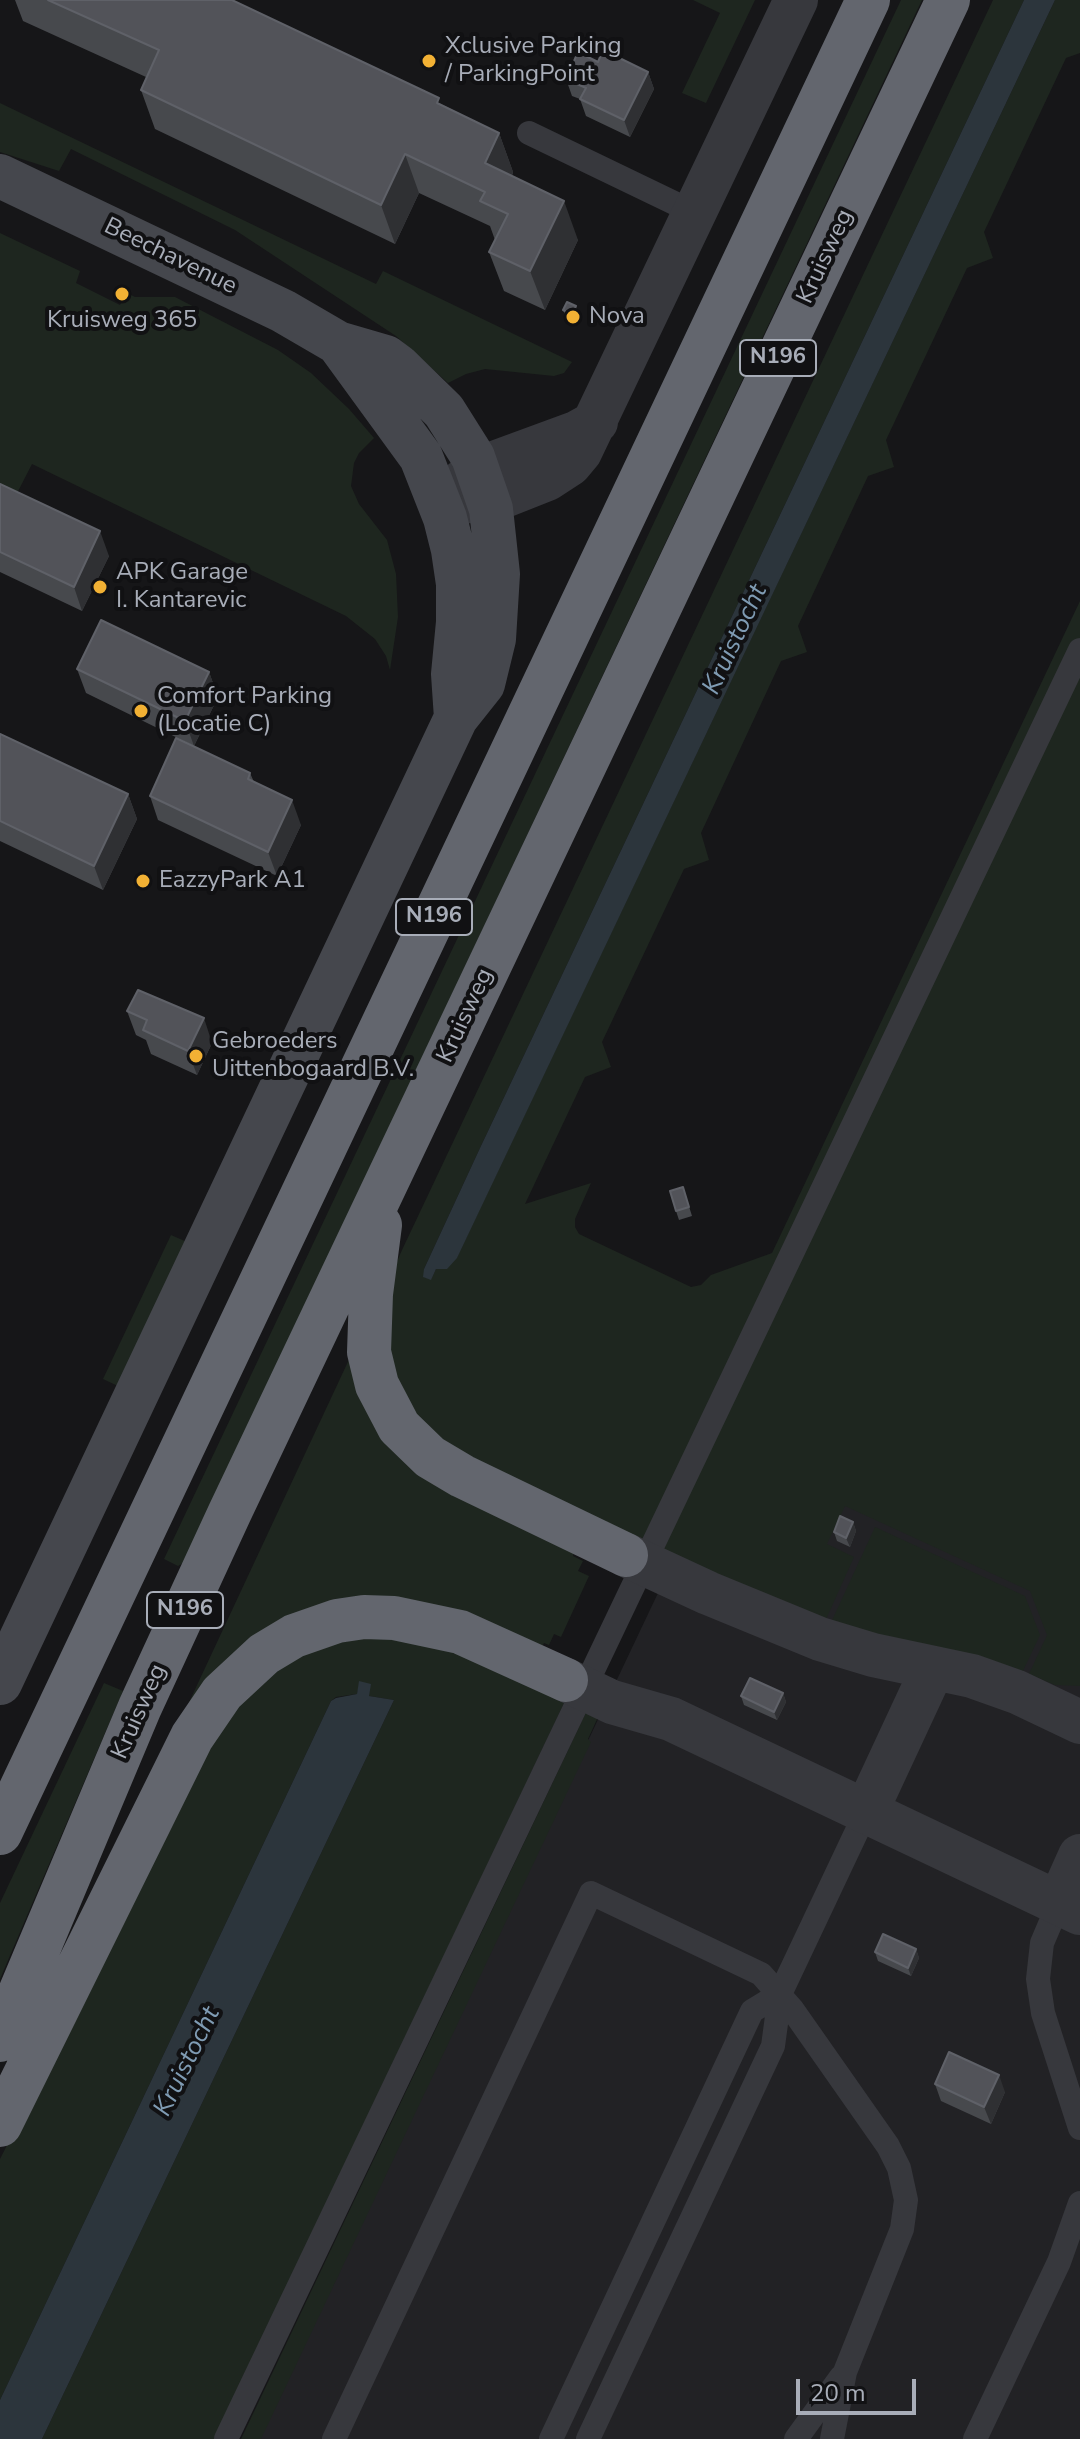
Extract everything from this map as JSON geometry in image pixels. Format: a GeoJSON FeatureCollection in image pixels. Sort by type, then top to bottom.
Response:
{"type":"FeatureCollection","features":[{"type":"Feature","properties":{"kind":"highway","name":"N196"},"geometry":{"type":"LineString","coordinates":[[0,1833],[868,0]]}},
{"type":"Feature","properties":{"kind":"highway","name":"Kruisweg"},"geometry":{"type":"LineString","coordinates":[[0,2040],[140,1707],[948,0]]}},
{"type":"Feature","properties":{"kind":"highway"},"geometry":{"type":"LineString","coordinates":[[385,1187],[368,1341],[377,1385],[399,1427],[430,1457],[462,1476],[636,1559]]}},
{"type":"Feature","properties":{"kind":"highway"},"geometry":{"type":"LineString","coordinates":[[0,2125],[192,1737],[222,1693],[264,1654],[294,1636],[337,1621],[364,1617],[394,1618],[460,1632],[575,1684]]}},
{"type":"Feature","properties":{"kind":"street"},"geometry":{"type":"LineString","coordinates":[[456,718],[453,674],[458,622],[457,576],[450,535],[439,500],[483,485],[539,483],[570,464],[580,452],[796,0]]}},
{"type":"Feature","properties":{"kind":"street","name":"Beechavenue"},"geometry":{"type":"LineString","coordinates":[[0,176],[283,311],[338,343],[386,357],[410,376],[451,420],[483,485]]}},
{"type":"Feature","properties":{"kind":"street","name":"Beechavenue"},"geometry":{"type":"LineString","coordinates":[[338,343],[360,377],[408,436],[421,457],[439,500]]}},
{"type":"Feature","properties":{"kind":"street"},"geometry":{"type":"LineString","coordinates":[[0,1683],[456,718],[483,684],[494,639],[498,574],[483,485]]}},
{"type":"Feature","properties":{"kind":"street"},"geometry":{"type":"LineString","coordinates":[[636,1559],[708,1593],[820,1639],[873,1655],[972,1676],[1080,1722]]}},
{"type":"Feature","properties":{"kind":"street"},"geometry":{"type":"LineString","coordinates":[[866,1812],[933,1668]]}},
{"type":"Feature","properties":{"kind":"street"},"geometry":{"type":"LineString","coordinates":[[575,1684],[612,1702],[664,1716],[1070,1908],[1080,1856]]}},
{"type":"Feature","properties":{"kind":"lane"},"geometry":{"type":"LineString","coordinates":[[529,133],[695,213]]}},
{"type":"Feature","properties":{"kind":"lane"},"geometry":{"type":"LineString","coordinates":[[226,2439],[575,1684],[1080,650]]}},
{"type":"Feature","properties":{"kind":"lane"},"geometry":{"type":"LineString","coordinates":[[588,2439],[773,2046],[780,1994],[866,1812]]}},
{"type":"Feature","properties":{"kind":"lane"},"geometry":{"type":"LineString","coordinates":[[334,2439],[591,1893],[761,1974],[780,1994],[888,2146],[899,2168],[905,2188],[906,2214],[845,2372],[832,2439]]}},
{"type":"Feature","properties":{"kind":"lane"},"geometry":{"type":"LineString","coordinates":[[1070,1908],[1042,1943],[1038,1979],[1043,2013],[1080,2128]]}},
{"type":"Feature","properties":{"kind":"lane"},"geometry":{"type":"LineString","coordinates":[[551,2439],[752,2011],[780,1994]]}},
{"type":"Feature","properties":{"kind":"lane"},"geometry":{"type":"LineString","coordinates":[[975,2439],[1059,2262],[1080,2203]]}},
{"type":"Feature","properties":{"kind":"lane"},"geometry":{"type":"LineString","coordinates":[[796,2439],[845,2372]]}},
{"type":"Feature","properties":{"kind":"shaded area"},"geometry":{"type":"Polygon","coordinates":[[[693,0],[755,0],[706,103],[682,93],[720,13],[693,0]]]}},
{"type":"Feature","properties":{"kind":"shaded area"},"geometry":{"type":"Polygon","coordinates":[[[901,0],[922,0],[183,1563],[178,1566],[164,1559],[901,0]]]}},
{"type":"Feature","properties":{"kind":"shaded area"},"geometry":{"type":"Polygon","coordinates":[[[993,0],[1024,0],[480,1148],[424,1269],[424,1277],[431,1279],[436,1269],[457,1257],[1055,0],[1080,0],[1080,53],[1066,58],[984,232],[993,258],[967,268],[886,440],[894,467],[868,476],[798,626],[807,652],[781,661],[701,833],[709,860],[684,869],[602,1042],[611,1067],[585,1077],[525,1204],[591,1183],[575,1219],[579,1234],[691,1287],[701,1285],[711,1275],[772,1253],[1080,601],[1080,1686],[1055,1685],[1029,1674],[1047,1635],[1030,1591],[845,1506],[827,1544],[854,1557],[823,1626],[459,1461],[401,1402],[385,1340],[396,1264],[402,1250],[993,0]]]}},
{"type":"Feature","properties":{"kind":"shaded area"},"geometry":{"type":"Polygon","coordinates":[[[0,103],[376,284],[383,271],[572,362],[564,373],[554,376],[485,369],[448,383],[396,336],[235,230],[71,149],[59,171],[0,152],[0,103]]]}},
{"type":"Feature","properties":{"kind":"shaded area"},"geometry":{"type":"Polygon","coordinates":[[[0,233],[80,271],[76,283],[120,305],[127,293],[135,297],[175,297],[278,350],[311,373],[349,409],[374,438],[354,463],[351,486],[359,504],[387,540],[396,574],[398,617],[390,670],[386,656],[375,639],[346,616],[32,464],[13,501],[0,495],[0,233]]]}},
{"type":"Feature","properties":{"kind":"shaded area"},"geometry":{"type":"Polygon","coordinates":[[[1080,697],[1080,2439],[257,2439],[667,1574],[1080,697]]]}},
{"type":"Feature","properties":{"kind":"shaded area"},"geometry":{"type":"Polygon","coordinates":[[[171,1235],[187,1242],[120,1387],[103,1379],[171,1235]]]}},
{"type":"Feature","properties":{"kind":"shaded area"},"geometry":{"type":"Polygon","coordinates":[[[353,1351],[357,1373],[574,1551],[573,1556],[583,1561],[578,1571],[589,1576],[561,1637],[554,1634],[549,1645],[544,1643],[539,1652],[367,1602],[170,1743],[353,1351]]]}},
{"type":"Feature","properties":{"kind":"shaded area"},"geometry":{"type":"Polygon","coordinates":[[[875,1527],[1025,1596],[1040,1635],[1023,1671],[982,1657],[829,1627],[875,1527]]]}},
{"type":"Feature","properties":{"kind":"shaded area"},"geometry":{"type":"Polygon","coordinates":[[[398,1632],[568,1695],[214,2439],[42,2439],[394,1700],[369,1696],[360,1682],[357,1694],[336,1697],[331,1701],[0,2400],[0,2159],[230,1705],[308,1648],[398,1632]]]}},
{"type":"Feature","properties":{"kind":"shaded area"},"geometry":{"type":"Polygon","coordinates":[[[104,1683],[123,1691],[0,1979],[0,1903],[104,1683]]]}},
{"type":"Feature","properties":{"kind":"shaded area"},"geometry":{"type":"Polygon","coordinates":[[[589,1706],[599,1715],[588,1739],[591,1742],[261,2439],[241,2439],[589,1706]]]}},
{"type":"Feature","properties":{"kind":"water","name":"Kruistocht"},"geometry":{"type":"Polygon","coordinates":[[[1024,0],[1055,0],[457,1258],[447,1269],[436,1269],[431,1280],[423,1277],[480,1148],[1024,0]]]}},
{"type":"Feature","properties":{"kind":"water","name":"Kruistocht"},"geometry":{"type":"Polygon","coordinates":[[[359,1681],[371,1684],[369,1696],[394,1700],[42,2439],[0,2439],[0,2400],[331,1701],[357,1694],[359,1681]]]}},
{"type":"Feature","properties":{"kind":"building"},"geometry":{"type":"Polygon","coordinates":[[[48,0],[232,0],[439,98],[437,103],[499,133],[485,163],[564,201],[530,271],[489,252],[508,214],[480,201],[485,192],[405,154],[381,205],[141,90],[159,50],[48,0]]]}},
{"type":"Feature","properties":{"kind":"building"},"geometry":{"type":"Polygon","coordinates":[[[603,50],[648,72],[624,120],[580,99],[586,88],[566,79],[578,52],[598,62],[603,50]]]}},
{"type":"Feature","properties":{"kind":"building"},"geometry":{"type":"Polygon","coordinates":[[[567,302],[576,306],[571,314],[563,310],[567,302]]]}},
{"type":"Feature","properties":{"kind":"building"},"geometry":{"type":"Polygon","coordinates":[[[0,484],[100,531],[74,587],[0,552],[0,484]]]}},
{"type":"Feature","properties":{"kind":"building"},"geometry":{"type":"Polygon","coordinates":[[[101,620],[209,672],[185,721],[77,669],[101,620]]]}},
{"type":"Feature","properties":{"kind":"building"},"geometry":{"type":"Polygon","coordinates":[[[0,734],[128,794],[94,866],[0,821],[0,734]]]}},
{"type":"Feature","properties":{"kind":"building"},"geometry":{"type":"Polygon","coordinates":[[[176,738],[250,773],[248,779],[292,800],[268,852],[150,796],[176,738]]]}},
{"type":"Feature","properties":{"kind":"building"},"geometry":{"type":"Polygon","coordinates":[[[138,990],[204,1018],[188,1051],[143,1030],[147,1020],[127,1011],[138,990]]]}},
{"type":"Feature","properties":{"kind":"building"},"geometry":{"type":"Polygon","coordinates":[[[683,1187],[689,1207],[676,1211],[670,1191],[683,1187]]]}},
{"type":"Feature","properties":{"kind":"building"},"geometry":{"type":"Polygon","coordinates":[[[840,1516],[853,1522],[846,1538],[834,1532],[840,1516]]]}},
{"type":"Feature","properties":{"kind":"building"},"geometry":{"type":"Polygon","coordinates":[[[750,1678],[783,1693],[774,1712],[741,1696],[750,1678]]]}},
{"type":"Feature","properties":{"kind":"building"},"geometry":{"type":"Polygon","coordinates":[[[883,1934],[916,1949],[908,1968],[875,1952],[883,1934]]]}},
{"type":"Feature","properties":{"kind":"building"},"geometry":{"type":"Polygon","coordinates":[[[949,2052],[999,2075],[984,2107],[935,2084],[949,2052]]]}},
{"type":"Feature","properties":{"kind":"place","name":"Xclusive Parking / ParkingPoint"},"geometry":{"type":"Point","coordinates":[429,61]}},
{"type":"Feature","properties":{"kind":"place","name":"Kruisweg 365"},"geometry":{"type":"Point","coordinates":[122,294]}},
{"type":"Feature","properties":{"kind":"place","name":"Nova"},"geometry":{"type":"Point","coordinates":[573,317]}},
{"type":"Feature","properties":{"kind":"place","name":"APK Garage I. Kantarevic"},"geometry":{"type":"Point","coordinates":[100,587]}},
{"type":"Feature","properties":{"kind":"place","name":"Comfort Parking (Locatie C)"},"geometry":{"type":"Point","coordinates":[141,711]}},
{"type":"Feature","properties":{"kind":"place","name":"EazzyPark A1"},"geometry":{"type":"Point","coordinates":[143,881]}},
{"type":"Feature","properties":{"kind":"place","name":"Gebroeders Uittenbogaard B.V."},"geometry":{"type":"Point","coordinates":[196,1056]}}]}
